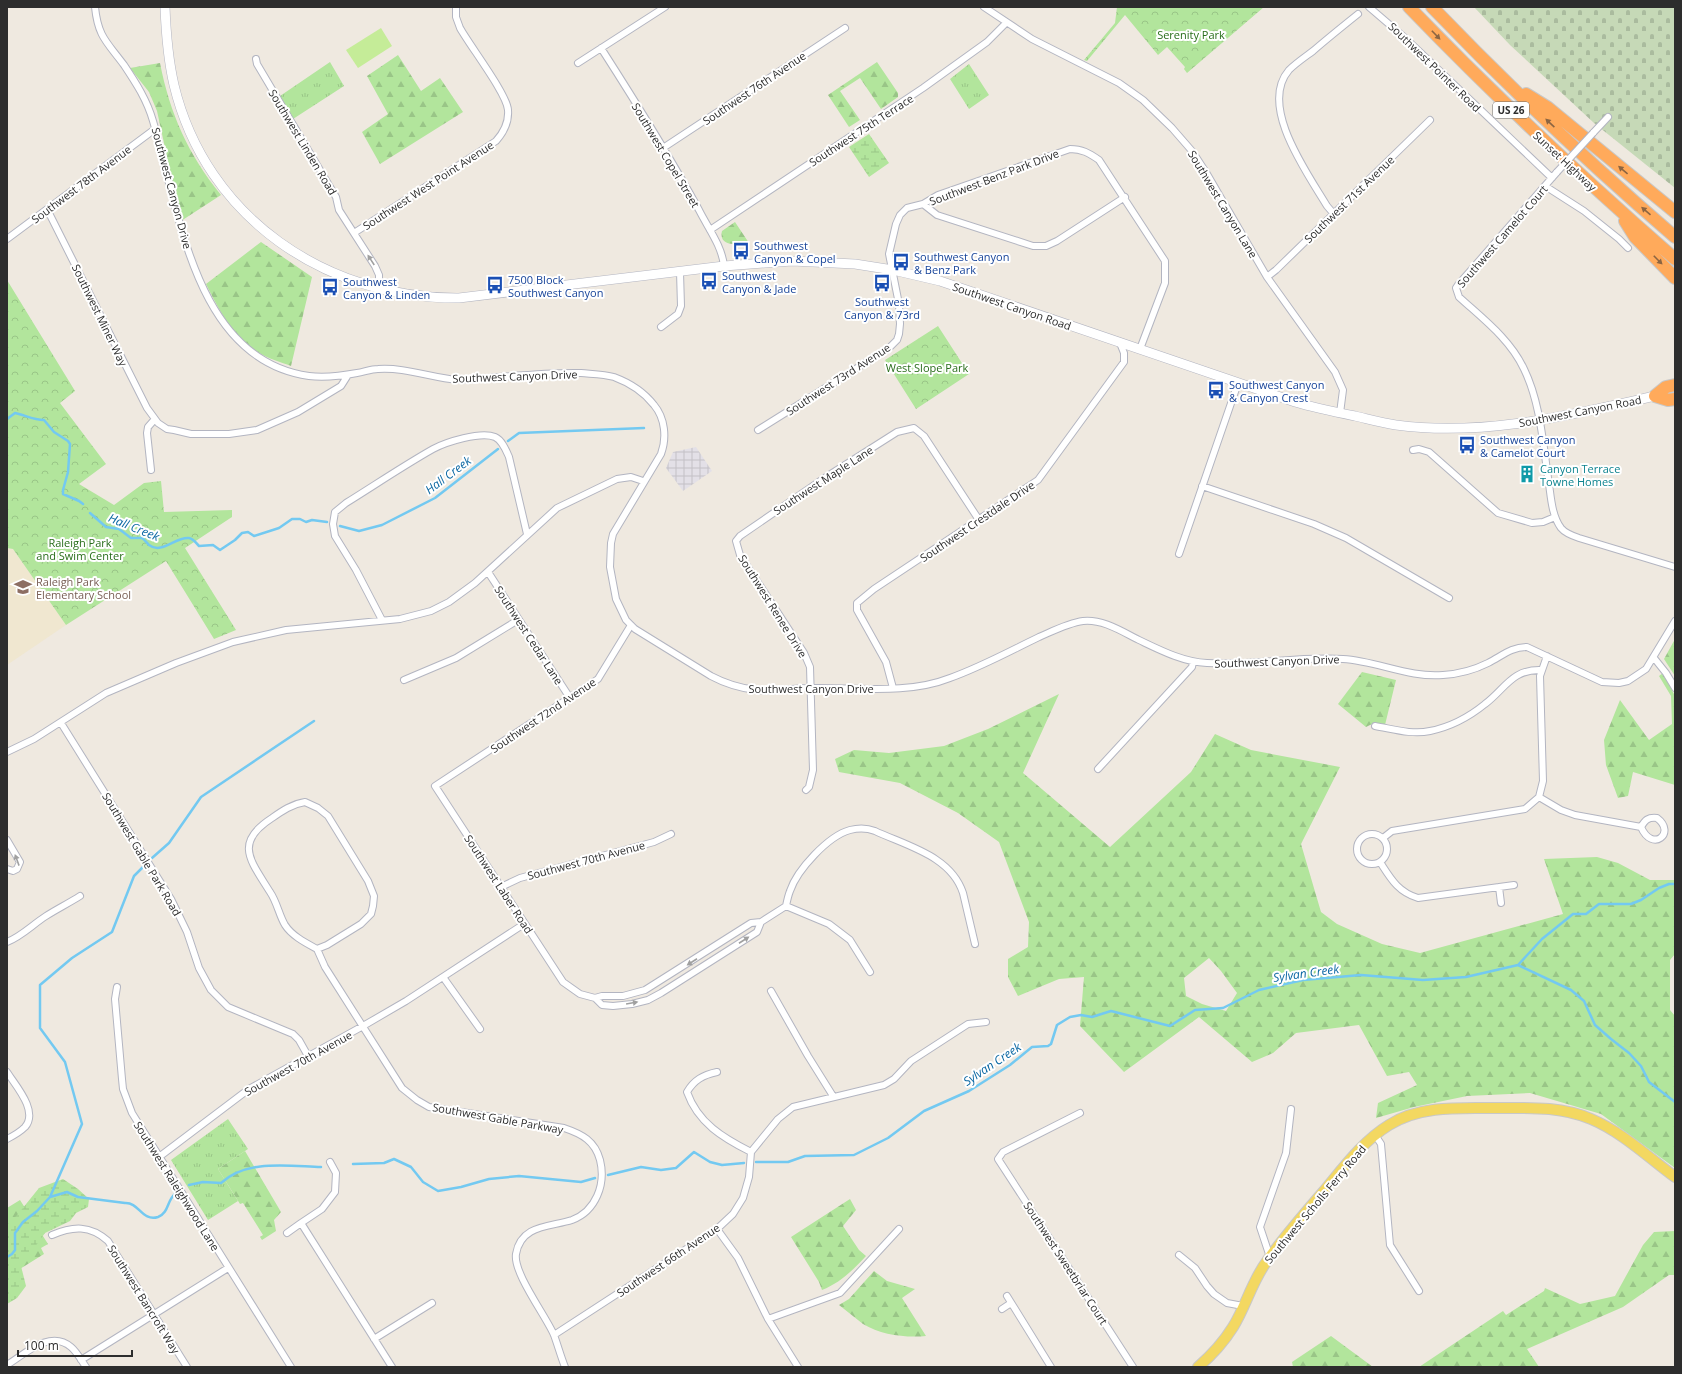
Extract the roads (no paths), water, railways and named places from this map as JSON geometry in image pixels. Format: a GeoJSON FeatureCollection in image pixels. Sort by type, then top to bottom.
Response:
{"type":"FeatureCollection","features":[{"type":"Feature","properties":{"kind":"highway","name":"Sunset Highway"},"geometry":{"type":"LineString","coordinates":[[1409,7],[1511,110],[1616,208],[1675,259]]}},
{"type":"Feature","properties":{"kind":"highway","name":"Sunset Highway"},"geometry":{"type":"LineString","coordinates":[[1432,7],[1503,79],[1616,185],[1675,237]]}},
{"type":"Feature","properties":{"kind":"highway"},"geometry":{"type":"LineString","coordinates":[[1503,79],[1547,107],[1675,212]]}},
{"type":"Feature","properties":{"kind":"highway"},"geometry":{"type":"LineString","coordinates":[[1616,208],[1635,237],[1675,278]]}},
{"type":"Feature","properties":{"kind":"highway"},"geometry":{"type":"LineString","coordinates":[[1655,396],[1666,387],[1675,385]]}},
{"type":"Feature","properties":{"kind":"highway"},"geometry":{"type":"LineString","coordinates":[[1655,396],[1668,400],[1675,399]]}},
{"type":"Feature","properties":{"kind":"main road","name":"Southwest Canyon Road"},"geometry":{"type":"LineString","coordinates":[[165,7],[168,57],[180,104],[189,128],[204,158],[227,192],[258,224],[295,253],[334,273],[379,289],[415,296],[459,298],[724,266],[785,261],[814,261],[855,264],[893,270],[940,281],[1295,402],[1396,425],[1446,428],[1488,427],[1539,421],[1655,396]]}},
{"type":"Feature","properties":{"kind":"main road","name":"Southwest Scholls Ferry Road"},"geometry":{"type":"LineString","coordinates":[[1198,1367],[1223,1342],[1233,1327],[1258,1274],[1270,1257],[1350,1159],[1375,1135],[1399,1119],[1435,1110],[1543,1108],[1558,1110],[1576,1114],[1605,1126],[1624,1138],[1675,1177]]}},
{"type":"Feature","properties":{"kind":"street","name":"Southwest Canyon Drive"},"geometry":{"type":"LineString","coordinates":[[95,7],[100,31],[107,45],[122,63],[148,105],[185,243],[200,281],[221,319],[235,337],[247,348],[275,366],[308,376],[324,377],[348,375],[377,369],[393,369],[442,379],[458,380],[557,372],[601,374],[613,377],[637,389],[648,398],[661,416],[664,427],[663,448],[613,534],[610,567],[616,599],[626,620],[631,625],[711,676],[736,687],[758,690],[811,688],[893,688],[936,684],[1059,628],[1085,621],[1109,625],[1170,654],[1193,662],[1230,664],[1325,658],[1346,659],[1369,662],[1414,674],[1432,676],[1454,675],[1470,671],[1515,648],[1527,647],[1602,682],[1611,684],[1628,681],[1640,674],[1654,658],[1675,621]]}},
{"type":"Feature","properties":{"kind":"street","name":"Southwest West Point Avenue"},"geometry":{"type":"LineString","coordinates":[[354,233],[496,141],[502,134],[507,124],[508,110],[502,94],[460,28],[456,17],[456,7]]}},
{"type":"Feature","properties":{"kind":"street"},"geometry":{"type":"LineString","coordinates":[[578,63],[665,7]]}},
{"type":"Feature","properties":{"kind":"street","name":"Southwest Canyon Lane"},"geometry":{"type":"LineString","coordinates":[[984,7],[1032,39],[1119,83],[1143,100],[1179,135],[1200,163],[1267,277],[1339,379],[1344,394],[1340,413]]}},
{"type":"Feature","properties":{"kind":"street","name":"Southwest Pointer Road"},"geometry":{"type":"LineString","coordinates":[[1369,7],[1404,38],[1552,178]]}},
{"type":"Feature","properties":{"kind":"street"},"geometry":{"type":"LineString","coordinates":[[1334,213],[1327,206],[1293,148],[1281,116],[1281,85],[1289,71],[1358,14]]}},
{"type":"Feature","properties":{"kind":"street","name":"Southwest 75th Terrace"},"geometry":{"type":"LineString","coordinates":[[710,230],[923,88],[987,42],[1006,23]]}},
{"type":"Feature","properties":{"kind":"street","name":"Southwest 76th Avenue"},"geometry":{"type":"LineString","coordinates":[[664,148],[845,28]]}},
{"type":"Feature","properties":{"kind":"street","name":"Southwest Copel Street"},"geometry":{"type":"LineString","coordinates":[[601,48],[664,148],[710,230],[721,252],[724,266]]}},
{"type":"Feature","properties":{"kind":"street","name":"Southwest Linden Road"},"geometry":{"type":"LineString","coordinates":[[256,59],[256,64],[336,197],[339,210],[378,271],[379,289]]}},
{"type":"Feature","properties":{"kind":"street","name":"Southwest Camelot Court"},"geometry":{"type":"LineString","coordinates":[[1539,421],[1529,380],[1518,358],[1507,342],[1459,297],[1456,288],[1556,172],[1608,118]]}},
{"type":"Feature","properties":{"kind":"street","name":"Southwest 71st Avenue"},"geometry":{"type":"LineString","coordinates":[[1267,277],[1276,270],[1430,120]]}},
{"type":"Feature","properties":{"kind":"street","name":"Southwest 78th Avenue"},"geometry":{"type":"LineString","coordinates":[[7,239],[155,129]]}},
{"type":"Feature","properties":{"kind":"street","name":"Southwest Benz Park Drive"},"geometry":{"type":"LineString","coordinates":[[893,270],[889,254],[900,214],[907,208],[923,204],[938,195],[1070,149],[1080,149],[1099,160],[1165,260],[1165,283],[1140,349]]}},
{"type":"Feature","properties":{"kind":"street"},"geometry":{"type":"LineString","coordinates":[[1545,186],[1584,211],[1628,248]]}},
{"type":"Feature","properties":{"kind":"street"},"geometry":{"type":"LineString","coordinates":[[923,204],[937,215],[1033,246],[1046,246],[1057,241],[1124,197]]}},
{"type":"Feature","properties":{"kind":"street","name":"Southwest Miner Way"},"geometry":{"type":"LineString","coordinates":[[46,209],[87,287],[144,402],[155,419],[167,429],[191,434],[229,434],[257,430],[298,412],[341,386],[348,375]]}},
{"type":"Feature","properties":{"kind":"street","name":"Southwest 73rd Avenue"},"geometry":{"type":"LineString","coordinates":[[758,430],[888,348],[896,340],[899,334],[900,315],[893,270]]}},
{"type":"Feature","properties":{"kind":"street"},"geometry":{"type":"LineString","coordinates":[[661,327],[678,314],[681,306],[680,272]]}},
{"type":"Feature","properties":{"kind":"street","name":"Southwest Crestdale Drive"},"geometry":{"type":"LineString","coordinates":[[893,688],[886,662],[857,610],[857,603],[874,589],[1032,485],[1043,475],[1124,362],[1124,353],[1120,343]]}},
{"type":"Feature","properties":{"kind":"street"},"geometry":{"type":"LineString","coordinates":[[1179,554],[1238,383]]}},
{"type":"Feature","properties":{"kind":"street"},"geometry":{"type":"LineString","coordinates":[[150,470],[147,432],[148,427],[155,419]]}},
{"type":"Feature","properties":{"kind":"street"},"geometry":{"type":"LineString","coordinates":[[1539,421],[1555,518],[1563,530],[1572,536],[1675,567]]}},
{"type":"Feature","properties":{"kind":"street","name":"Southwest Maple Lane"},"geometry":{"type":"LineString","coordinates":[[736,541],[740,536],[823,479],[897,432],[914,428],[924,436],[979,520]]}},
{"type":"Feature","properties":{"kind":"street"},"geometry":{"type":"LineString","coordinates":[[382,620],[356,570],[335,536],[333,524],[335,512],[346,503],[434,449],[453,441],[485,434],[496,437],[504,446],[509,457],[527,534]]}},
{"type":"Feature","properties":{"kind":"street"},"geometry":{"type":"LineString","coordinates":[[1413,450],[1420,449],[1429,452],[1498,513],[1532,523],[1543,522],[1555,518]]}},
{"type":"Feature","properties":{"kind":"street"},"geometry":{"type":"LineString","coordinates":[[7,752],[34,739],[61,723],[97,698],[113,690],[176,663],[233,642],[286,630],[415,616],[440,607],[461,594],[488,572],[527,534],[557,508],[622,477],[637,478],[643,481]]}},
{"type":"Feature","properties":{"kind":"street"},"geometry":{"type":"LineString","coordinates":[[1202,486],[1314,524],[1346,538],[1449,598]]}},
{"type":"Feature","properties":{"kind":"street","name":"Southwest Renee Drive"},"geometry":{"type":"LineString","coordinates":[[736,541],[740,555],[808,661],[811,672],[814,770],[806,790]]}},
{"type":"Feature","properties":{"kind":"street","name":"Southwest Cedar Lane"},"geometry":{"type":"LineString","coordinates":[[488,572],[570,698]]}},
{"type":"Feature","properties":{"kind":"street"},"geometry":{"type":"LineString","coordinates":[[404,680],[456,658],[518,620]]}},
{"type":"Feature","properties":{"kind":"street","name":"Southwest 72nd Avenue"},"geometry":{"type":"LineString","coordinates":[[435,786],[598,679],[631,625]]}},
{"type":"Feature","properties":{"kind":"street"},"geometry":{"type":"LineString","coordinates":[[1383,838],[1392,831],[1525,809],[1539,797],[1543,781],[1541,670],[1547,656]]}},
{"type":"Feature","properties":{"kind":"street"},"geometry":{"type":"LineString","coordinates":[[1654,658],[1675,688]]}},
{"type":"Feature","properties":{"kind":"street"},"geometry":{"type":"LineString","coordinates":[[1098,769],[1192,667],[1193,662]]}},
{"type":"Feature","properties":{"kind":"street"},"geometry":{"type":"LineString","coordinates":[[1375,726],[1412,732],[1429,732],[1444,728],[1478,710],[1513,677],[1529,671],[1541,670]]}},
{"type":"Feature","properties":{"kind":"street","name":"Southwest Gable Park Road"},"geometry":{"type":"LineString","coordinates":[[61,723],[171,899],[187,932],[198,968],[211,990],[228,1007],[293,1034],[299,1040],[308,1056]]}},
{"type":"Feature","properties":{"kind":"street","name":"Southwest Laber Road"},"geometry":{"type":"LineString","coordinates":[[435,786],[562,982],[580,994],[595,998]]}},
{"type":"Feature","properties":{"kind":"street"},"geometry":{"type":"LineString","coordinates":[[1539,797],[1561,810],[1574,815],[1641,827]]}},
{"type":"Feature","properties":{"kind":"street"},"geometry":{"type":"LineString","coordinates":[[304,802],[318,808],[328,816],[368,881],[374,896],[371,914],[366,920],[327,945],[317,949],[290,932],[285,926],[271,893],[254,867],[249,852],[250,839],[260,826],[293,805],[304,802]]}},
{"type":"Feature","properties":{"kind":"street"},"geometry":{"type":"LineString","coordinates":[[761,922],[757,932],[648,1000],[632,1004],[613,1006],[602,1005],[595,998],[602,996],[623,996],[646,990],[751,923],[761,922],[786,906],[795,880],[814,856],[823,847],[845,832],[854,829],[869,829],[936,859],[951,871],[961,885],[975,944]]}},
{"type":"Feature","properties":{"kind":"street","name":"Southwest 70th Avenue"},"geometry":{"type":"LineString","coordinates":[[501,888],[520,878],[654,842],[671,834]]}},
{"type":"Feature","properties":{"kind":"street"},"geometry":{"type":"LineString","coordinates":[[1368,834],[1374,834],[1383,838],[1387,843],[1388,850],[1384,859],[1380,862],[1372,864],[1364,861],[1360,857],[1357,846],[1363,837],[1368,834]]}},
{"type":"Feature","properties":{"kind":"street"},"geometry":{"type":"LineString","coordinates":[[7,840],[20,862],[17,869],[13,871],[7,869]]}},
{"type":"Feature","properties":{"kind":"street"},"geometry":{"type":"LineString","coordinates":[[1380,862],[1398,888],[1407,895],[1418,898],[1514,885]]}},
{"type":"Feature","properties":{"kind":"street"},"geometry":{"type":"LineString","coordinates":[[1499,887],[1501,903]]}},
{"type":"Feature","properties":{"kind":"street"},"geometry":{"type":"LineString","coordinates":[[7,942],[19,937],[47,915],[64,907],[80,896]]}},
{"type":"Feature","properties":{"kind":"street"},"geometry":{"type":"LineString","coordinates":[[786,906],[830,924],[850,940],[870,972]]}},
{"type":"Feature","properties":{"kind":"street","name":"Southwest 70th Avenue"},"geometry":{"type":"LineString","coordinates":[[159,1157],[250,1089],[363,1026],[524,924]]}},
{"type":"Feature","properties":{"kind":"street","name":"Southwest Gable Parkway"},"geometry":{"type":"LineString","coordinates":[[317,949],[325,967],[402,1088],[417,1100],[429,1107],[564,1128],[585,1136],[592,1143],[599,1156],[601,1164],[602,1184],[597,1199],[586,1211],[575,1219],[539,1227],[528,1234],[521,1241],[516,1254],[517,1267],[554,1335],[565,1367]]}},
{"type":"Feature","properties":{"kind":"street"},"geometry":{"type":"LineString","coordinates":[[442,977],[480,1029]]}},
{"type":"Feature","properties":{"kind":"street","name":"Southwest Raleighwood Lane"},"geometry":{"type":"LineString","coordinates":[[116,987],[115,999],[123,1090],[136,1120],[291,1367]]}},
{"type":"Feature","properties":{"kind":"street"},"geometry":{"type":"LineString","coordinates":[[772,991],[808,1056],[833,1096]]}},
{"type":"Feature","properties":{"kind":"street"},"geometry":{"type":"LineString","coordinates":[[717,1072],[708,1074],[692,1083],[687,1092],[691,1104],[704,1122],[726,1139],[751,1152],[778,1119],[793,1107],[833,1096],[884,1085],[894,1079],[911,1061],[968,1024],[986,1022]]}},
{"type":"Feature","properties":{"kind":"street"},"geometry":{"type":"LineString","coordinates":[[7,1072],[27,1104],[29,1116],[24,1128],[7,1140]]}},
{"type":"Feature","properties":{"kind":"street"},"geometry":{"type":"LineString","coordinates":[[1270,1257],[1260,1227],[1286,1153],[1291,1109]]}},
{"type":"Feature","properties":{"kind":"street","name":"Southwest Sweetbriar Court"},"geometry":{"type":"LineString","coordinates":[[1080,1113],[1003,1152],[998,1159],[1133,1367]]}},
{"type":"Feature","properties":{"kind":"street"},"geometry":{"type":"LineString","coordinates":[[1375,1135],[1381,1144],[1390,1245],[1419,1291]]}},
{"type":"Feature","properties":{"kind":"street","name":"Southwest 66th Avenue"},"geometry":{"type":"LineString","coordinates":[[554,1335],[717,1229],[733,1214],[743,1198],[749,1177],[751,1152]]}},
{"type":"Feature","properties":{"kind":"street"},"geometry":{"type":"LineString","coordinates":[[287,1233],[322,1209],[335,1192],[336,1173],[330,1162]]}},
{"type":"Feature","properties":{"kind":"street"},"geometry":{"type":"LineString","coordinates":[[301,1223],[392,1367]]}},
{"type":"Feature","properties":{"kind":"street","name":"Southwest Bancroft Way"},"geometry":{"type":"LineString","coordinates":[[52,1234],[69,1229],[81,1228],[96,1232],[103,1237],[113,1247],[187,1367]]}},
{"type":"Feature","properties":{"kind":"street"},"geometry":{"type":"LineString","coordinates":[[717,1229],[738,1258],[768,1319],[798,1367]]}},
{"type":"Feature","properties":{"kind":"street"},"geometry":{"type":"LineString","coordinates":[[768,1319],[840,1293],[899,1229]]}},
{"type":"Feature","properties":{"kind":"street"},"geometry":{"type":"LineString","coordinates":[[1179,1255],[1195,1268],[1206,1286],[1214,1294],[1227,1303],[1243,1306]]}},
{"type":"Feature","properties":{"kind":"street"},"geometry":{"type":"LineString","coordinates":[[82,1360],[228,1268]]}},
{"type":"Feature","properties":{"kind":"street"},"geometry":{"type":"LineString","coordinates":[[1007,1296],[1051,1367]]}},
{"type":"Feature","properties":{"kind":"street"},"geometry":{"type":"LineString","coordinates":[[374,1339],[432,1303]]}},
{"type":"Feature","properties":{"kind":"street"},"geometry":{"type":"LineString","coordinates":[[1002,1309],[1011,1303]]}},
{"type":"Feature","properties":{"kind":"street"},"geometry":{"type":"LineString","coordinates":[[7,1365],[38,1345],[51,1340],[59,1340],[72,1347],[86,1367]]}},
{"type":"Feature","properties":{"kind":"waterway","name":"Hall Creek"},"geometry":{"type":"LineString","coordinates":[[7,419],[15,413],[44,420],[54,432],[68,441],[70,444],[68,472],[63,494],[83,504]]}},
{"type":"Feature","properties":{"kind":"waterway","name":"Hall Creek"},"geometry":{"type":"LineString","coordinates":[[508,441],[519,433],[644,428]]}},
{"type":"Feature","properties":{"kind":"waterway","name":"Hall Creek"},"geometry":{"type":"LineString","coordinates":[[340,526],[359,531],[382,525],[435,498],[498,449]]}},
{"type":"Feature","properties":{"kind":"waterway","name":"Hall Creek"},"geometry":{"type":"LineString","coordinates":[[90,513],[106,527],[119,529],[131,538],[142,538],[149,545],[159,548],[184,538],[189,538],[194,540],[199,546],[213,545],[220,550],[235,540],[242,533],[248,532],[254,536],[279,528],[292,519],[300,519],[306,522],[312,520],[327,522]]}},
{"type":"Feature","properties":{"kind":"waterway"},"geometry":{"type":"LineString","coordinates":[[152,858],[169,843],[201,797],[314,721]]}},
{"type":"Feature","properties":{"kind":"waterway"},"geometry":{"type":"LineString","coordinates":[[50,1197],[82,1124],[65,1062],[40,1028],[40,985],[72,958],[112,932],[134,876],[143,867]]}},
{"type":"Feature","properties":{"kind":"waterway","name":"Sylvan Creek"},"geometry":{"type":"LineString","coordinates":[[756,1162],[788,1162],[805,1156],[854,1155],[888,1138],[924,1111],[969,1091],[1010,1065],[1032,1047],[1048,1046],[1051,1044],[1057,1025],[1070,1017],[1081,1015],[1092,1017],[1111,1011],[1170,1026],[1195,1010],[1223,1008],[1259,990],[1303,980],[1361,975],[1423,980],[1466,977],[1518,965],[1542,939],[1573,914],[1586,914],[1599,904],[1631,904],[1641,900],[1659,888],[1669,884],[1675,884]]}},
{"type":"Feature","properties":{"kind":"waterway"},"geometry":{"type":"LineString","coordinates":[[1518,965],[1571,990],[1584,1001],[1595,1025],[1629,1053],[1641,1066],[1649,1082],[1675,1102]]}},
{"type":"Feature","properties":{"kind":"waterway","name":"Sylvan Creek"},"geometry":{"type":"LineString","coordinates":[[608,1175],[641,1167],[661,1170],[676,1168],[694,1152],[710,1162],[722,1165],[744,1163]]}},
{"type":"Feature","properties":{"kind":"waterway"},"geometry":{"type":"LineString","coordinates":[[353,1164],[384,1163],[394,1159],[411,1167],[423,1182],[438,1191],[461,1187],[489,1179],[519,1176],[581,1182],[595,1178]]}},
{"type":"Feature","properties":{"kind":"waterway","name":"Sylvan Creek"},"geometry":{"type":"LineString","coordinates":[[189,1185],[203,1182],[221,1183],[231,1175],[255,1167],[282,1165],[321,1167]]}},
{"type":"Feature","properties":{"kind":"waterway","name":"Sylvan Creek"},"geometry":{"type":"LineString","coordinates":[[7,1257],[15,1250],[15,1233],[23,1222],[37,1211],[50,1197],[67,1192],[78,1197],[130,1204],[134,1205],[144,1215],[153,1218],[164,1213],[175,1194]]}},
{"type":"Feature","properties":{"kind":"place","name":"Southwest Canyon & Copel"},"geometry":{"type":"Point","coordinates":[741,251]}},
{"type":"Feature","properties":{"kind":"place","name":"Southwest Canyon & Benz Park"},"geometry":{"type":"Point","coordinates":[901,262]}},
{"type":"Feature","properties":{"kind":"place","name":"Southwest Canyon & Jade"},"geometry":{"type":"Point","coordinates":[709,281]}},
{"type":"Feature","properties":{"kind":"place","name":"Southwest Canyon & 73rd"},"geometry":{"type":"Point","coordinates":[882,283]}},
{"type":"Feature","properties":{"kind":"place","name":"7500 Block Southwest Canyon"},"geometry":{"type":"Point","coordinates":[495,285]}},
{"type":"Feature","properties":{"kind":"place","name":"Southwest Canyon & Linden"},"geometry":{"type":"Point","coordinates":[330,287]}},
{"type":"Feature","properties":{"kind":"place","name":"Southwest Canyon & Canyon Crest"},"geometry":{"type":"Point","coordinates":[1216,390]}},
{"type":"Feature","properties":{"kind":"place","name":"Southwest Canyon & Camelot Court"},"geometry":{"type":"Point","coordinates":[1467,445]}},
{"type":"Feature","properties":{"kind":"place","name":"Canyon Terrace Towne Homes"},"geometry":{"type":"Point","coordinates":[1527,474]}},
{"type":"Feature","properties":{"kind":"place","name":"Raleigh Park Elementary School"},"geometry":{"type":"Point","coordinates":[23,587]}},
{"type":"Feature","properties":{"kind":"park label","name":"Serenity Park"},"geometry":{"type":"Point","coordinates":[1191,34]}},
{"type":"Feature","properties":{"kind":"park label","name":"West Slope Park"},"geometry":{"type":"Point","coordinates":[927,367]}},
{"type":"Feature","properties":{"kind":"park label","name":"Raleigh Park and Swim Center"},"geometry":{"type":"Point","coordinates":[80,548]}}]}
